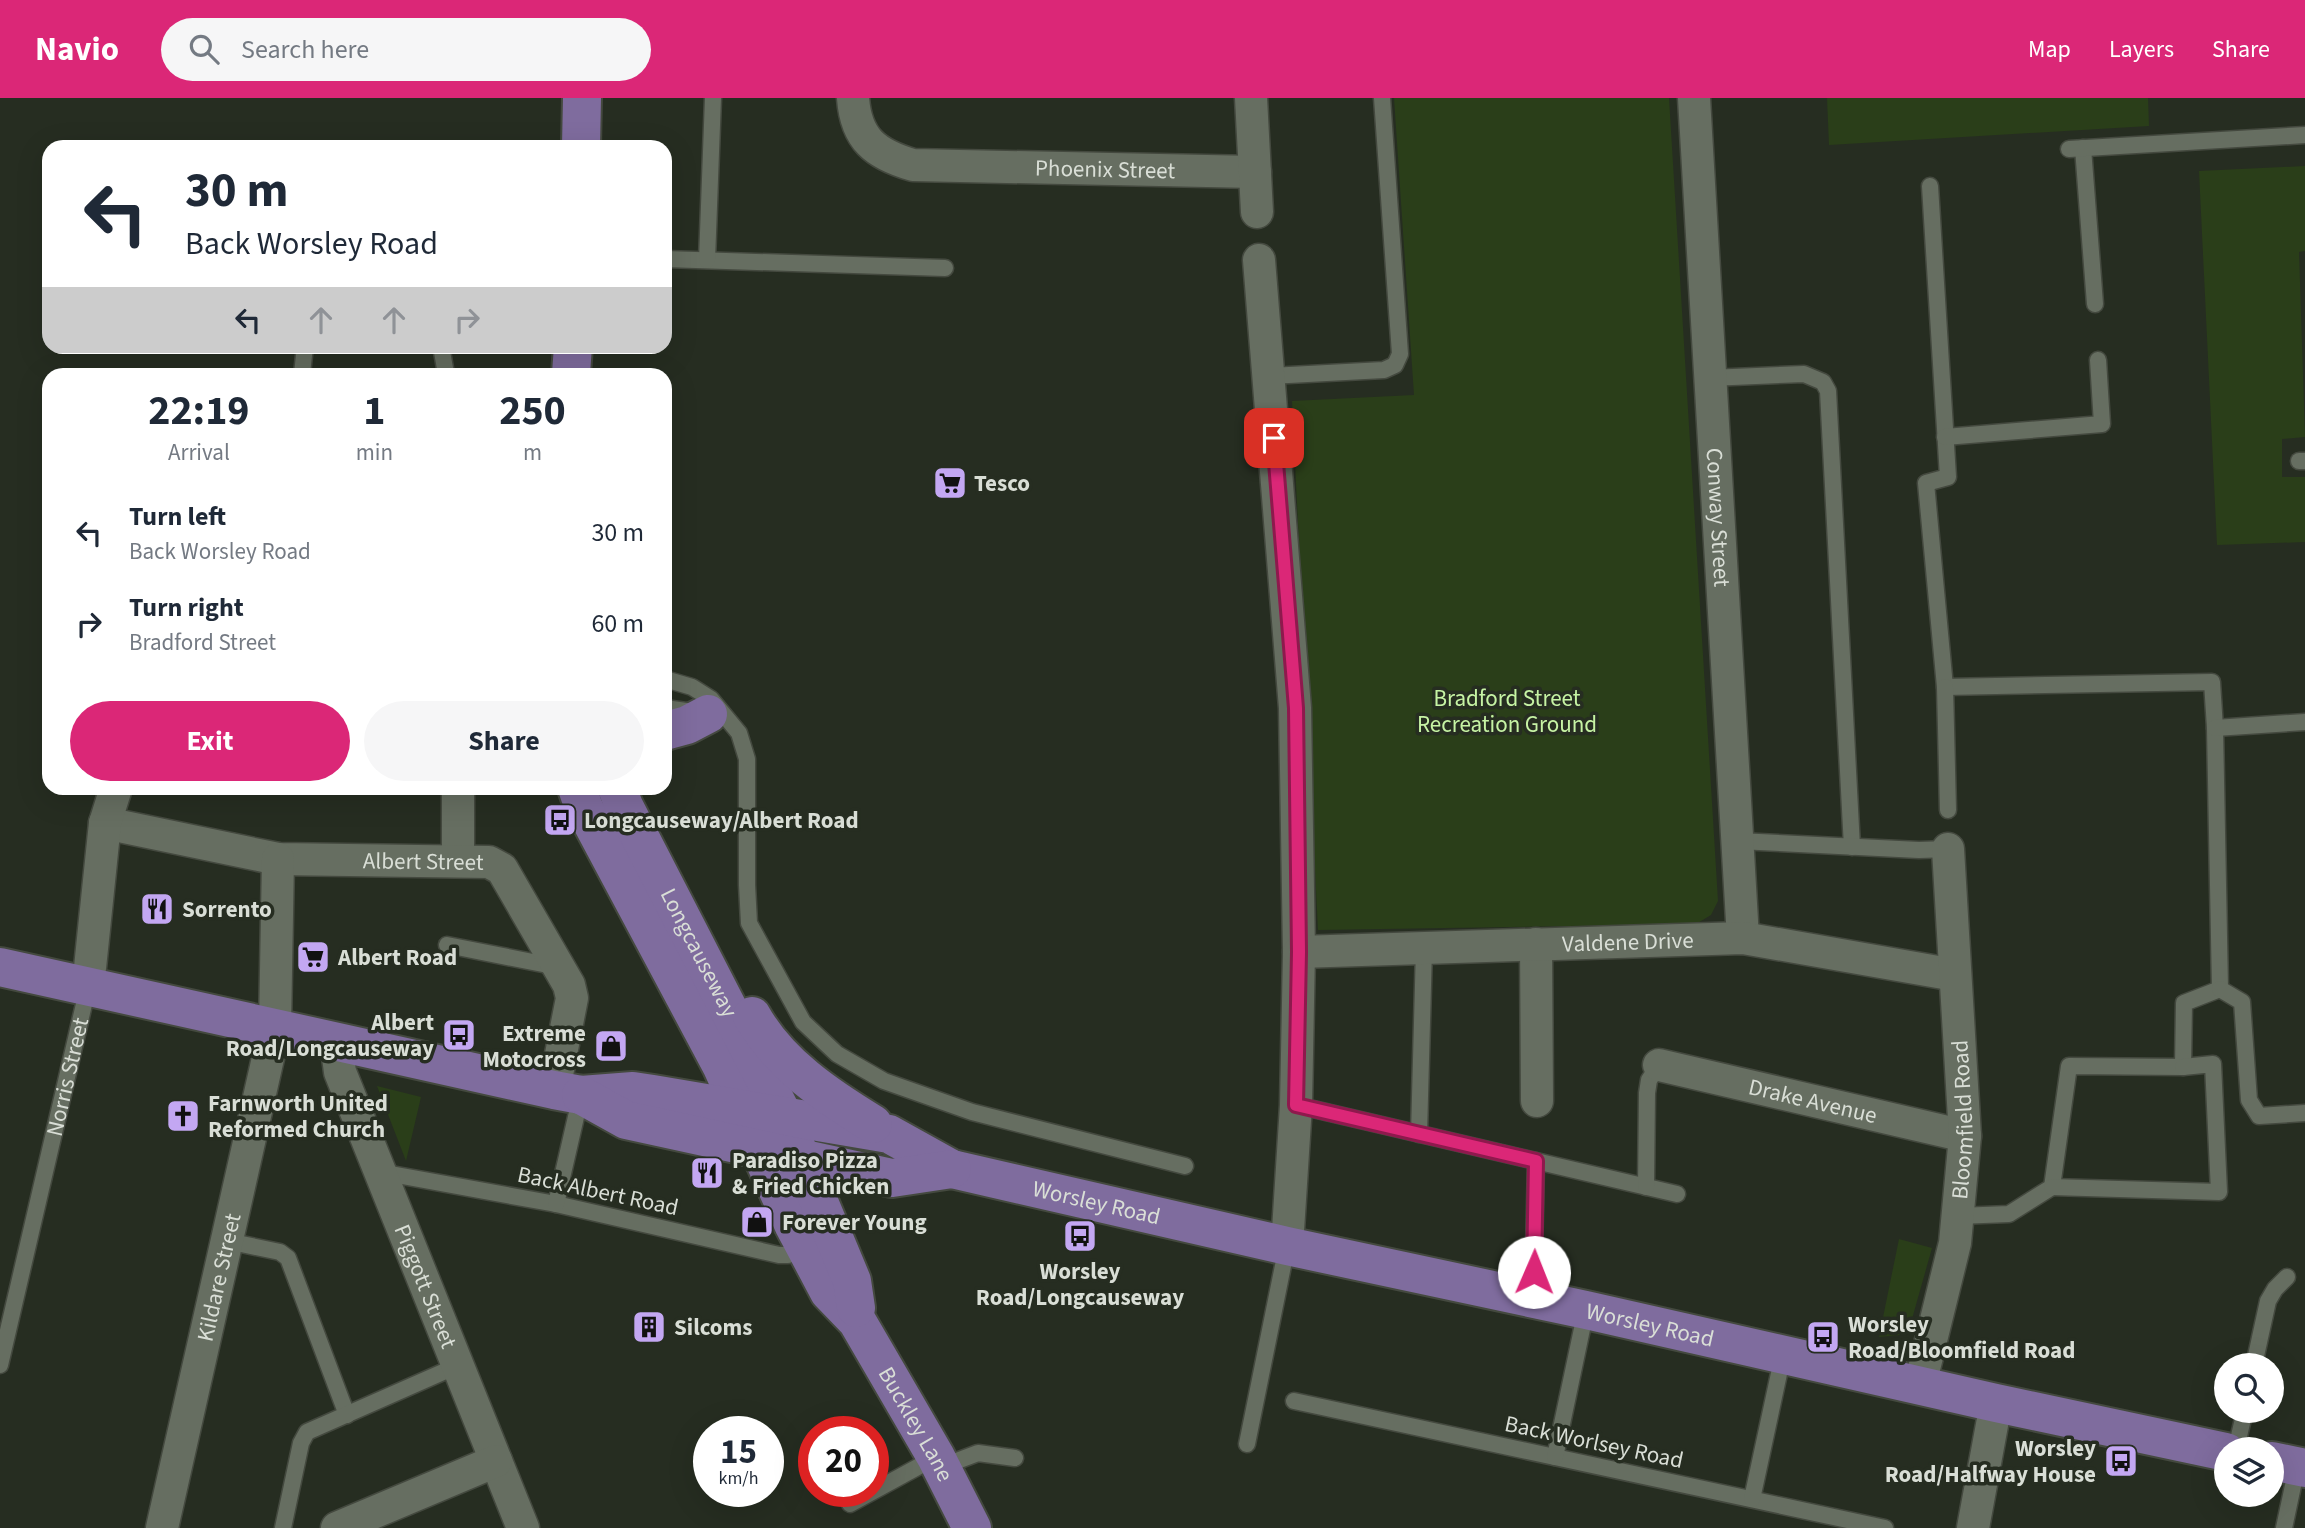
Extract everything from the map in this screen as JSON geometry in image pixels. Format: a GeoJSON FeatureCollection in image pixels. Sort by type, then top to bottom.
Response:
{"type":"FeatureCollection","features":[{"type":"Feature","properties":{"kind":"main road"},"geometry":{"type":"LineString","coordinates":[[581,140],[582,98]]}},
{"type":"Feature","properties":{"kind":"main road"},"geometry":{"type":"LineString","coordinates":[[672,729],[717,715]]}},
{"type":"Feature","properties":{"kind":"main road","name":"Longcauseway"},"geometry":{"type":"LineString","coordinates":[[579,795],[721,1065],[728,1107]]}},
{"type":"Feature","properties":{"kind":"main road","name":"Longcauseway"},"geometry":{"type":"LineString","coordinates":[[623,795],[685,925],[783,1115]]}},
{"type":"Feature","properties":{"kind":"main road"},"geometry":{"type":"LineString","coordinates":[[685,925],[696,975],[718,1030],[721,1065]]}},
{"type":"Feature","properties":{"kind":"main road"},"geometry":{"type":"LineString","coordinates":[[685,925],[721,963],[760,1031],[788,1061],[821,1090],[889,1134]]}},
{"type":"Feature","properties":{"kind":"main road"},"geometry":{"type":"LineString","coordinates":[[0,967],[568,1092],[633,1091],[728,1107]]}},
{"type":"Feature","properties":{"kind":"main road"},"geometry":{"type":"LineString","coordinates":[[568,1092],[625,1120],[759,1150]]}},
{"type":"Feature","properties":{"kind":"main road"},"geometry":{"type":"LineString","coordinates":[[687,1134],[728,1107]]}},
{"type":"Feature","properties":{"kind":"main road","name":"Worsley Road"},"geometry":{"type":"LineString","coordinates":[[728,1107],[889,1134],[952,1168],[1287,1246],[2214,1449]]}},
{"type":"Feature","properties":{"kind":"main road","name":"Buckley Lane"},"geometry":{"type":"LineString","coordinates":[[728,1107],[759,1150],[829,1292],[857,1321],[938,1462],[972,1528]]}},
{"type":"Feature","properties":{"kind":"main road","name":"Buckley Lane"},"geometry":{"type":"LineString","coordinates":[[783,1115],[852,1281],[857,1321]]}},
{"type":"Feature","properties":{"kind":"main road","name":"Worsley Road"},"geometry":{"type":"LineString","coordinates":[[759,1150],[892,1178],[952,1168]]}},
{"type":"Feature","properties":{"kind":"street","name":"Phoenix Street"},"geometry":{"type":"LineString","coordinates":[[853,98],[855,117],[863,135],[874,149],[912,166],[1255,172]]}},
{"type":"Feature","properties":{"kind":"street"},"geometry":{"type":"LineString","coordinates":[[1251,98],[1257,212]]}},
{"type":"Feature","properties":{"kind":"street","name":"Conway Street"},"geometry":{"type":"LineString","coordinates":[[1694,98],[1743,938]]}},
{"type":"Feature","properties":{"kind":"street"},"geometry":{"type":"LineString","coordinates":[[1259,260],[1296,708],[1299,952],[1296,1105],[1287,1246]]}},
{"type":"Feature","properties":{"kind":"street","name":"Norris Street"},"geometry":{"type":"LineString","coordinates":[[88,987],[106,824],[114,795]]}},
{"type":"Feature","properties":{"kind":"street"},"geometry":{"type":"LineString","coordinates":[[458,795],[458,861]]}},
{"type":"Feature","properties":{"kind":"street","name":"Albert Street"},"geometry":{"type":"LineString","coordinates":[[106,824],[278,859],[489,862],[502,869],[569,985],[572,998],[568,1092]]}},
{"type":"Feature","properties":{"kind":"street","name":"Bloomfield Road"},"geometry":{"type":"LineString","coordinates":[[1920,1385],[1948,1278],[1958,1216],[1965,1136],[1948,849]]}},
{"type":"Feature","properties":{"kind":"street","name":"Kildare Street"},"geometry":{"type":"LineString","coordinates":[[162,1528],[275,1027],[278,859]]}},
{"type":"Feature","properties":{"kind":"street","name":"Valdene Drive"},"geometry":{"type":"LineString","coordinates":[[1299,952],[1743,938],[1955,975]]}},
{"type":"Feature","properties":{"kind":"street"},"geometry":{"type":"LineString","coordinates":[[1536,944],[1536,1101]]}},
{"type":"Feature","properties":{"kind":"street","name":"Piggott Street"},"geometry":{"type":"LineString","coordinates":[[336,1042],[340,1072],[523,1528]]}},
{"type":"Feature","properties":{"kind":"street","name":"Drake Avenue"},"geometry":{"type":"LineString","coordinates":[[1659,1065],[1965,1136]]}},
{"type":"Feature","properties":{"kind":"street"},"geometry":{"type":"LineString","coordinates":[[1973,1528],[1996,1403]]}},
{"type":"Feature","properties":{"kind":"street"},"geometry":{"type":"LineString","coordinates":[[337,1528],[388,1518],[496,1461]]}},
{"type":"Feature","properties":{"kind":"lane"},"geometry":{"type":"LineString","coordinates":[[707,260],[713,98]]}},
{"type":"Feature","properties":{"kind":"lane"},"geometry":{"type":"LineString","coordinates":[[1269,376],[1384,370],[1395,365],[1400,354],[1381,98]]}},
{"type":"Feature","properties":{"kind":"lane"},"geometry":{"type":"LineString","coordinates":[[2095,304],[2076,149],[2305,135]]}},
{"type":"Feature","properties":{"kind":"lane"},"geometry":{"type":"LineString","coordinates":[[1930,186],[1948,477],[1926,483],[1945,687],[1948,810]]}},
{"type":"Feature","properties":{"kind":"lane"},"geometry":{"type":"LineString","coordinates":[[672,259],[945,268]]}},
{"type":"Feature","properties":{"kind":"lane"},"geometry":{"type":"LineString","coordinates":[[1945,438],[2102,424],[2098,360]]}},
{"type":"Feature","properties":{"kind":"lane"},"geometry":{"type":"LineString","coordinates":[[1709,377],[1804,374],[1823,382],[1828,391],[1853,847]]}},
{"type":"Feature","properties":{"kind":"lane"},"geometry":{"type":"LineString","coordinates":[[672,681],[692,687],[711,699],[717,715],[739,733],[747,759],[749,923],[803,1022],[836,1054],[884,1082],[972,1112],[1185,1166]]}},
{"type":"Feature","properties":{"kind":"lane"},"geometry":{"type":"LineString","coordinates":[[1945,687],[2212,682],[2220,989]]}},
{"type":"Feature","properties":{"kind":"lane"},"geometry":{"type":"LineString","coordinates":[[672,709],[717,715]]}},
{"type":"Feature","properties":{"kind":"lane"},"geometry":{"type":"LineString","coordinates":[[2215,728],[2305,722]]}},
{"type":"Feature","properties":{"kind":"lane"},"geometry":{"type":"LineString","coordinates":[[1738,841],[1948,849]]}},
{"type":"Feature","properties":{"kind":"lane"},"geometry":{"type":"LineString","coordinates":[[447,945],[558,967]]}},
{"type":"Feature","properties":{"kind":"lane"},"geometry":{"type":"LineString","coordinates":[[1419,1134],[1424,948]]}},
{"type":"Feature","properties":{"kind":"lane","name":"Norris Street"},"geometry":{"type":"LineString","coordinates":[[0,1365],[88,987]]}},
{"type":"Feature","properties":{"kind":"lane"},"geometry":{"type":"LineString","coordinates":[[2183,1066],[2184,1003],[2220,989]]}},
{"type":"Feature","properties":{"kind":"lane"},"geometry":{"type":"LineString","coordinates":[[2220,989],[2242,1002],[2249,1100],[2259,1116],[2305,1113]]}},
{"type":"Feature","properties":{"kind":"lane"},"geometry":{"type":"LineString","coordinates":[[1958,1216],[2009,1214],[2052,1187],[2219,1192],[2213,1064],[2068,1066],[2052,1187]]}},
{"type":"Feature","properties":{"kind":"lane"},"geometry":{"type":"LineString","coordinates":[[1646,1187],[1647,1093],[1649,1080],[1659,1065]]}},
{"type":"Feature","properties":{"kind":"lane"},"geometry":{"type":"LineString","coordinates":[[556,1204],[568,1092]]}},
{"type":"Feature","properties":{"kind":"lane"},"geometry":{"type":"LineString","coordinates":[[1296,1105],[1677,1194]]}},
{"type":"Feature","properties":{"kind":"lane"},"geometry":{"type":"LineString","coordinates":[[1533,1299],[1536,1161]]}},
{"type":"Feature","properties":{"kind":"lane","name":"Back Albert Road"},"geometry":{"type":"LineString","coordinates":[[380,1171],[556,1204],[779,1255],[788,1255],[805,1245]]}},
{"type":"Feature","properties":{"kind":"lane"},"geometry":{"type":"LineString","coordinates":[[226,1241],[280,1252],[288,1258],[347,1415]]}},
{"type":"Feature","properties":{"kind":"lane"},"geometry":{"type":"LineString","coordinates":[[1247,1444],[1287,1246]]}},
{"type":"Feature","properties":{"kind":"lane"},"geometry":{"type":"LineString","coordinates":[[2257,1353],[2268,1301],[2275,1289],[2287,1278]]}},
{"type":"Feature","properties":{"kind":"lane"},"geometry":{"type":"LineString","coordinates":[[1555,1457],[1586,1310]]}},
{"type":"Feature","properties":{"kind":"lane"},"geometry":{"type":"LineString","coordinates":[[1752,1499],[1783,1355]]}},
{"type":"Feature","properties":{"kind":"lane"},"geometry":{"type":"LineString","coordinates":[[283,1528],[301,1443],[307,1432],[459,1365]]}},
{"type":"Feature","properties":{"kind":"lane","name":"Back Worlsey Road"},"geometry":{"type":"LineString","coordinates":[[1294,1401],[1885,1528]]}},
{"type":"Feature","properties":{"kind":"lane"},"geometry":{"type":"LineString","coordinates":[[889,1485],[938,1462],[978,1453],[1015,1458]]}},
{"type":"Feature","properties":{"kind":"lane"},"geometry":{"type":"LineString","coordinates":[[2284,1528],[2291,1465]]}},
{"type":"Feature","properties":{"kind":"green space","name":"Bradford Street Recreation Ground"},"geometry":{"type":"Polygon","coordinates":[[[1394,98],[1669,98],[1718,901],[1711,915],[1696,924],[1318,930],[1292,401],[1414,395],[1394,98]]]}},
{"type":"Feature","properties":{"kind":"green space"},"geometry":{"type":"Polygon","coordinates":[[[1827,98],[2148,98],[2149,126],[1829,145],[1827,98]]]}},
{"type":"Feature","properties":{"kind":"green space"},"geometry":{"type":"Polygon","coordinates":[[[2305,166],[2305,251],[2299,252],[2305,437],[2282,439],[2282,477],[2305,477],[2305,542],[2217,545],[2199,171],[2305,166]]]}},
{"type":"Feature","properties":{"kind":"green space"},"geometry":{"type":"Polygon","coordinates":[[[377,1086],[421,1097],[406,1161],[377,1086]]]}},
{"type":"Feature","properties":{"kind":"green space"},"geometry":{"type":"Polygon","coordinates":[[[1899,1239],[1932,1248],[1910,1326],[1900,1335],[1879,1337],[1899,1239]]]}},
{"type":"Feature","properties":{"kind":"place","name":"Tesco"},"geometry":{"type":"Point","coordinates":[950,483]}},
{"type":"Feature","properties":{"kind":"place","name":"Longcauseway/Albert Road"},"geometry":{"type":"Point","coordinates":[560,820]}},
{"type":"Feature","properties":{"kind":"place","name":"Sorrento"},"geometry":{"type":"Point","coordinates":[157,909]}},
{"type":"Feature","properties":{"kind":"place","name":"Albert Road"},"geometry":{"type":"Point","coordinates":[313,957]}},
{"type":"Feature","properties":{"kind":"place","name":"Albert Road/Longcauseway"},"geometry":{"type":"Point","coordinates":[459,1035]}},
{"type":"Feature","properties":{"kind":"place","name":"Extreme Motocross"},"geometry":{"type":"Point","coordinates":[611,1046]}},
{"type":"Feature","properties":{"kind":"place","name":"Farnworth United Reformed Church"},"geometry":{"type":"Point","coordinates":[183,1116]}},
{"type":"Feature","properties":{"kind":"place","name":"Paradiso Pizza & Fried Chicken"},"geometry":{"type":"Point","coordinates":[707,1173]}},
{"type":"Feature","properties":{"kind":"place","name":"Forever Young"},"geometry":{"type":"Point","coordinates":[757,1222]}},
{"type":"Feature","properties":{"kind":"place","name":"Worsley Road/Longcauseway"},"geometry":{"type":"Point","coordinates":[1080,1236]}},
{"type":"Feature","properties":{"kind":"place","name":"Silcoms"},"geometry":{"type":"Point","coordinates":[649,1327]}},
{"type":"Feature","properties":{"kind":"place","name":"Worsley Road/Bloomfield Road"},"geometry":{"type":"Point","coordinates":[1823,1337]}},
{"type":"Feature","properties":{"kind":"place","name":"Worsley Road/Halfway House"},"geometry":{"type":"Point","coordinates":[2121,1461]}},
{"type":"Feature","properties":{"kind":"route"},"geometry":{"type":"LineString","coordinates":[[1274,438],[1296,708],[1299,952],[1296,1105],[1536,1161],[1534,1272]]}}]}
